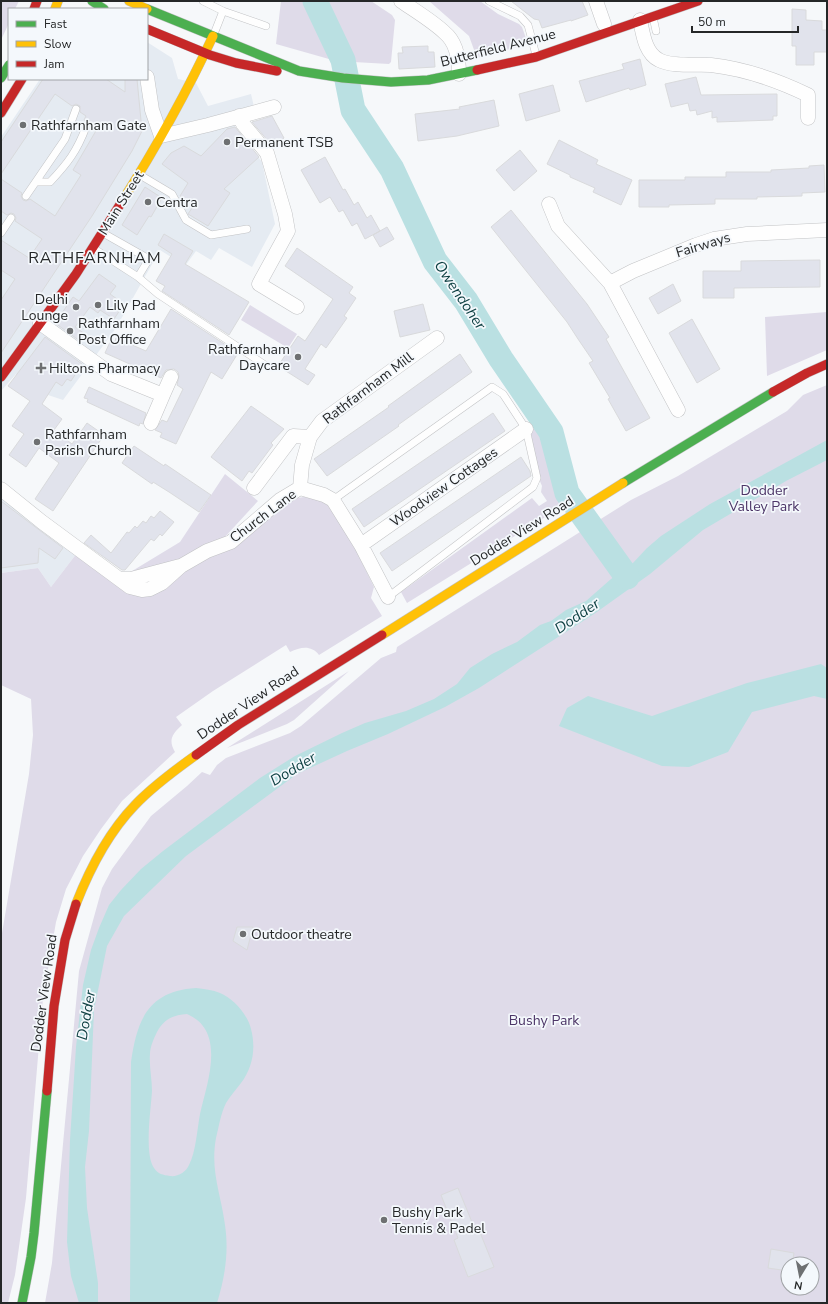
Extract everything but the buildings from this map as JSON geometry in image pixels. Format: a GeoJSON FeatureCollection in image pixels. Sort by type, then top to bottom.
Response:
{"type":"FeatureCollection","features":[{"type":"Feature","properties":{"kind":"main road"},"geometry":{"type":"LineString","coordinates":[[92,1],[102,8]]}},
{"type":"Feature","properties":{"kind":"main road","name":"Butterfield Avenue"},"geometry":{"type":"LineString","coordinates":[[129,1],[145,8]]}},
{"type":"Feature","properties":{"kind":"main road","name":"Butterfield Avenue"},"geometry":{"type":"LineString","coordinates":[[148,29],[205,54],[271,71],[299,71],[357,80],[390,82],[428,80],[536,57],[698,1]]}},
{"type":"Feature","properties":{"kind":"main road","name":"Butterfield Avenue"},"geometry":{"type":"LineString","coordinates":[[148,9],[299,71]]}},
{"type":"Feature","properties":{"kind":"main road","name":"Main Street"},"geometry":{"type":"LineString","coordinates":[[1,377],[93,248],[140,174],[205,54],[213,36]]}},
{"type":"Feature","properties":{"kind":"main road"},"geometry":{"type":"LineString","coordinates":[[1,78],[8,67]]}},
{"type":"Feature","properties":{"kind":"main road"},"geometry":{"type":"LineString","coordinates":[[1,113],[21,80]]}},
{"type":"Feature","properties":{"kind":"main road","name":"Dodder View Road"},"geometry":{"type":"LineString","coordinates":[[22,1303],[34,1233],[52,1027],[62,952],[69,921],[89,873],[107,840],[135,805],[152,789],[238,725],[658,461],[769,394],[827,364]]}},
{"type":"Feature","properties":{"kind":"street"},"geometry":{"type":"LineString","coordinates":[[401,1],[446,33],[453,44],[459,63],[459,74]]}},
{"type":"Feature","properties":{"kind":"street"},"geometry":{"type":"LineString","coordinates":[[596,1],[604,24]]}},
{"type":"Feature","properties":{"kind":"street"},"geometry":{"type":"LineString","coordinates":[[646,18],[643,35],[649,52],[660,60],[676,64],[711,65],[746,70],[783,83],[808,95],[808,118]]}},
{"type":"Feature","properties":{"kind":"street"},"geometry":{"type":"LineString","coordinates":[[147,80],[152,110],[161,136],[274,107]]}},
{"type":"Feature","properties":{"kind":"street"},"geometry":{"type":"LineString","coordinates":[[239,116],[243,124],[267,153],[285,214],[288,232],[259,284],[297,307]]}},
{"type":"Feature","properties":{"kind":"street"},"geometry":{"type":"LineString","coordinates":[[549,204],[558,226],[610,283],[678,410]]}},
{"type":"Feature","properties":{"kind":"street","name":"Fairways"},"geometry":{"type":"LineString","coordinates":[[610,283],[633,271],[714,239],[747,234],[827,230]]}},
{"type":"Feature","properties":{"kind":"street"},"geometry":{"type":"LineString","coordinates":[[40,323],[111,374],[163,395]]}},
{"type":"Feature","properties":{"kind":"street","name":"Rathfarnham Mill"},"geometry":{"type":"LineString","coordinates":[[310,437],[322,421],[437,338]]}},
{"type":"Feature","properties":{"kind":"street"},"geometry":{"type":"LineString","coordinates":[[151,423],[171,377]]}},
{"type":"Feature","properties":{"kind":"street","name":"Woodview Cottages"},"geometry":{"type":"LineString","coordinates":[[361,545],[526,430]]}},
{"type":"Feature","properties":{"kind":"street"},"geometry":{"type":"LineString","coordinates":[[254,488],[293,436],[310,437],[302,465],[300,488]]}},
{"type":"Feature","properties":{"kind":"street","name":"Church Lane"},"geometry":{"type":"LineString","coordinates":[[1,489],[42,522],[130,587],[142,590],[150,589],[162,583],[181,566],[207,551],[231,542],[280,500],[300,488],[324,495],[333,500]]}},
{"type":"Feature","properties":{"kind":"street"},"geometry":{"type":"LineString","coordinates":[[333,500],[361,545],[388,597]]}},
{"type":"Feature","properties":{"kind":"lane"},"geometry":{"type":"LineString","coordinates":[[203,1],[223,11],[266,26]]}},
{"type":"Feature","properties":{"kind":"lane"},"geometry":{"type":"LineString","coordinates":[[489,1],[520,16],[528,25],[536,57]]}},
{"type":"Feature","properties":{"kind":"lane"},"geometry":{"type":"LineString","coordinates":[[213,36],[223,11]]}},
{"type":"Feature","properties":{"kind":"lane"},"geometry":{"type":"LineString","coordinates":[[646,18],[656,31]]}},
{"type":"Feature","properties":{"kind":"lane"},"geometry":{"type":"LineString","coordinates":[[26,196],[65,139],[76,109]]}},
{"type":"Feature","properties":{"kind":"lane"},"geometry":{"type":"LineString","coordinates":[[36,182],[50,182],[66,165],[76,150],[86,127]]}},
{"type":"Feature","properties":{"kind":"lane"},"geometry":{"type":"LineString","coordinates":[[140,174],[172,194],[186,220],[211,235],[247,229]]}},
{"type":"Feature","properties":{"kind":"lane"},"geometry":{"type":"LineString","coordinates":[[2,232],[11,218]]}},
{"type":"Feature","properties":{"kind":"lane"},"geometry":{"type":"LineString","coordinates":[[103,233],[149,259],[138,277]]}},
{"type":"Feature","properties":{"kind":"lane"},"geometry":{"type":"LineString","coordinates":[[93,248],[138,277],[158,294],[268,367]]}},
{"type":"Feature","properties":{"kind":"lane"},"geometry":{"type":"LineString","coordinates":[[333,500],[492,387],[502,394],[526,430],[537,478],[534,487],[388,597]]}},
{"type":"Feature","properties":{"kind":"shaded area"},"geometry":{"type":"Polygon","coordinates":[[[148,43],[172,58],[178,79],[196,83],[208,106],[251,94],[255,111],[234,125],[262,162],[275,224],[252,267],[219,248],[211,260],[196,251],[185,266],[160,250],[116,328],[63,400],[48,395],[16,374],[1,391],[1,137],[39,80],[148,80],[148,43]]]}},
{"type":"Feature","properties":{"kind":"shaded area"},"geometry":{"type":"Polygon","coordinates":[[[1,493],[77,553],[51,587],[38,568],[1,573],[1,493]]]}},
{"type":"Feature","properties":{"kind":"green space"},"geometry":{"type":"Polygon","coordinates":[[[1,1],[19,1],[16,8],[8,8],[8,25],[1,40],[1,1]]]}},
{"type":"Feature","properties":{"kind":"green space"},"geometry":{"type":"Polygon","coordinates":[[[281,1],[371,1],[392,15],[395,20],[391,62],[389,64],[336,61],[276,44],[281,1]]]}},
{"type":"Feature","properties":{"kind":"green space"},"geometry":{"type":"Polygon","coordinates":[[[429,1],[480,1],[498,14],[519,24],[522,27],[528,44],[477,58],[469,36],[429,1]]]}},
{"type":"Feature","properties":{"kind":"green space"},"geometry":{"type":"Polygon","coordinates":[[[250,305],[297,334],[288,348],[241,320],[250,305]]]}},
{"type":"Feature","properties":{"kind":"green space"},"geometry":{"type":"Polygon","coordinates":[[[827,312],[827,350],[767,376],[765,317],[827,312]]]}},
{"type":"Feature","properties":{"kind":"green space","name":"Bushy Park"},"geometry":{"type":"Polygon","coordinates":[[[827,385],[827,1303],[45,1303],[52,1263],[79,971],[102,888],[112,869],[151,816],[202,772],[210,775],[217,765],[226,758],[290,733],[301,726],[381,658],[396,652],[397,647],[631,500],[678,476],[787,411],[803,395],[827,385]]]}},
{"type":"Feature","properties":{"kind":"green space"},"geometry":{"type":"Polygon","coordinates":[[[530,428],[549,433],[557,479],[563,495],[568,503],[407,603],[401,592],[532,498],[539,506],[547,501],[541,492],[542,486],[539,479],[530,428]]]}},
{"type":"Feature","properties":{"kind":"green space"},"geometry":{"type":"Polygon","coordinates":[[[225,474],[258,501],[224,538],[190,566],[290,499],[304,497],[319,499],[329,505],[347,532],[374,587],[371,598],[382,616],[319,655],[309,648],[298,649],[290,652],[286,645],[213,691],[176,717],[182,725],[172,737],[172,744],[175,752],[122,801],[83,856],[66,889],[56,922],[43,998],[26,1198],[15,1275],[8,1303],[1,1303],[1,939],[29,774],[33,735],[31,699],[1,685],[1,573],[38,568],[51,587],[77,553],[114,582],[180,542],[225,474]]]}},
{"type":"Feature","properties":{"kind":"green space"},"geometry":{"type":"Polygon","coordinates":[[[349,671],[294,720],[227,748],[349,671]]]}},
{"type":"Feature","properties":{"kind":"water","name":"Dodder"},"geometry":{"type":"Polygon","coordinates":[[[827,440],[827,460],[786,481],[703,530],[650,574],[594,614],[479,688],[445,707],[388,734],[297,774],[186,856],[124,916],[107,946],[94,1010],[89,1131],[85,1167],[87,1208],[98,1283],[98,1303],[79,1303],[71,1276],[67,1242],[70,1140],[76,1047],[83,985],[91,950],[109,905],[121,890],[141,869],[163,851],[260,778],[295,756],[342,733],[365,723],[406,711],[434,699],[457,684],[470,668],[492,654],[517,642],[540,625],[551,621],[566,610],[586,601],[611,579],[632,564],[661,536],[710,504],[827,440]]]}},
{"type":"Feature","properties":{"kind":"water"},"geometry":{"type":"Polygon","coordinates":[[[821,664],[827,668],[827,699],[814,696],[752,712],[728,752],[689,767],[662,766],[559,726],[567,708],[588,696],[652,716],[747,683],[821,664]]]}},
{"type":"Feature","properties":{"kind":"water"},"geometry":{"type":"Polygon","coordinates":[[[196,988],[214,991],[225,995],[235,1003],[247,1018],[252,1036],[253,1050],[251,1064],[245,1077],[224,1107],[214,1150],[215,1172],[227,1245],[224,1274],[217,1303],[130,1303],[131,1062],[137,1033],[148,1010],[166,995],[180,990],[196,988]],[[187,1014],[169,1018],[160,1028],[151,1048],[150,1063],[152,1091],[149,1152],[154,1168],[159,1173],[165,1175],[176,1176],[186,1170],[195,1147],[200,1114],[210,1073],[211,1059],[211,1045],[207,1032],[199,1022],[187,1014]]]}},
{"type":"Feature","properties":{"kind":"waterway","name":"Owendoher"},"geometry":{"type":"LineString","coordinates":[[315,1],[343,60],[353,110],[392,169],[435,261],[466,301],[501,359],[551,432],[567,493],[627,577]]}},
{"type":"Feature","properties":{"kind":"waterway","name":"Owendoher"},"geometry":{"type":"LineString","coordinates":[[348,107],[353,110]]}},
{"type":"Feature","properties":{"kind":"traffic: fast"},"geometry":{"type":"LineString","coordinates":[[92,1],[102,8]]}},
{"type":"Feature","properties":{"kind":"traffic: fast"},"geometry":{"type":"LineString","coordinates":[[148,9],[299,71],[343,78],[391,82],[428,80],[477,70]]}},
{"type":"Feature","properties":{"kind":"traffic: fast"},"geometry":{"type":"LineString","coordinates":[[1,78],[8,67]]}},
{"type":"Feature","properties":{"kind":"traffic: fast"},"geometry":{"type":"LineString","coordinates":[[623,483],[773,392]]}},
{"type":"Feature","properties":{"kind":"traffic: fast"},"geometry":{"type":"LineString","coordinates":[[22,1303],[34,1233],[47,1091]]}},
{"type":"Feature","properties":{"kind":"traffic: slow"},"geometry":{"type":"LineString","coordinates":[[55,8],[58,1]]}},
{"type":"Feature","properties":{"kind":"traffic: slow"},"geometry":{"type":"LineString","coordinates":[[129,1],[145,8]]}},
{"type":"Feature","properties":{"kind":"traffic: slow"},"geometry":{"type":"LineString","coordinates":[[121,203],[170,121],[213,36]]}},
{"type":"Feature","properties":{"kind":"traffic: slow"},"geometry":{"type":"LineString","coordinates":[[382,635],[623,483]]}},
{"type":"Feature","properties":{"kind":"traffic: slow"},"geometry":{"type":"LineString","coordinates":[[76,904],[87,877],[116,827],[142,798],[172,772],[196,755]]}},
{"type":"Feature","properties":{"kind":"traffic: jam"},"geometry":{"type":"LineString","coordinates":[[34,8],[37,1]]}},
{"type":"Feature","properties":{"kind":"traffic: jam"},"geometry":{"type":"LineString","coordinates":[[477,70],[536,57],[698,1]]}},
{"type":"Feature","properties":{"kind":"traffic: jam"},"geometry":{"type":"LineString","coordinates":[[148,29],[210,55],[236,63],[277,71]]}},
{"type":"Feature","properties":{"kind":"traffic: jam"},"geometry":{"type":"LineString","coordinates":[[1,113],[21,80]]}},
{"type":"Feature","properties":{"kind":"traffic: jam"},"geometry":{"type":"LineString","coordinates":[[1,377],[76,274],[121,203]]}},
{"type":"Feature","properties":{"kind":"traffic: jam"},"geometry":{"type":"LineString","coordinates":[[773,392],[807,373],[827,364]]}},
{"type":"Feature","properties":{"kind":"traffic: jam"},"geometry":{"type":"LineString","coordinates":[[196,755],[238,725],[382,635]]}},
{"type":"Feature","properties":{"kind":"traffic: jam"},"geometry":{"type":"LineString","coordinates":[[47,1091],[54,1006],[65,940],[76,904]]}},
{"type":"Feature","properties":{"kind":"place","name":"Rathfarnham Gate"},"geometry":{"type":"Point","coordinates":[23,125]}},
{"type":"Feature","properties":{"kind":"place","name":"Permanent TSB"},"geometry":{"type":"Point","coordinates":[227,142]}},
{"type":"Feature","properties":{"kind":"place","name":"Centra"},"geometry":{"type":"Point","coordinates":[148,202]}},
{"type":"Feature","properties":{"kind":"place","name":"Lily Pad"},"geometry":{"type":"Point","coordinates":[98,305]}},
{"type":"Feature","properties":{"kind":"place","name":"Delhi Lounge"},"geometry":{"type":"Point","coordinates":[76,307]}},
{"type":"Feature","properties":{"kind":"place","name":"Rathfarnham Post Office"},"geometry":{"type":"Point","coordinates":[70,331]}},
{"type":"Feature","properties":{"kind":"place","name":"Rathfarnham Daycare"},"geometry":{"type":"Point","coordinates":[298,357]}},
{"type":"Feature","properties":{"kind":"place","name":"Hiltons Pharmacy"},"geometry":{"type":"Point","coordinates":[41,368]}},
{"type":"Feature","properties":{"kind":"place","name":"Rathfarnham Parish Church"},"geometry":{"type":"Point","coordinates":[37,442]}},
{"type":"Feature","properties":{"kind":"place","name":"Outdoor theatre"},"geometry":{"type":"Point","coordinates":[243,934]}},
{"type":"Feature","properties":{"kind":"place","name":"Bushy Park Tennis & Padel"},"geometry":{"type":"Point","coordinates":[384,1220]}},
{"type":"Feature","properties":{"kind":"district","name":"RATHFARNHAM"},"geometry":{"type":"Point","coordinates":[95,258]}},
{"type":"Feature","properties":{"kind":"park label","name":"Dodder Valley Park"},"geometry":{"type":"Point","coordinates":[764,498]}}]}
